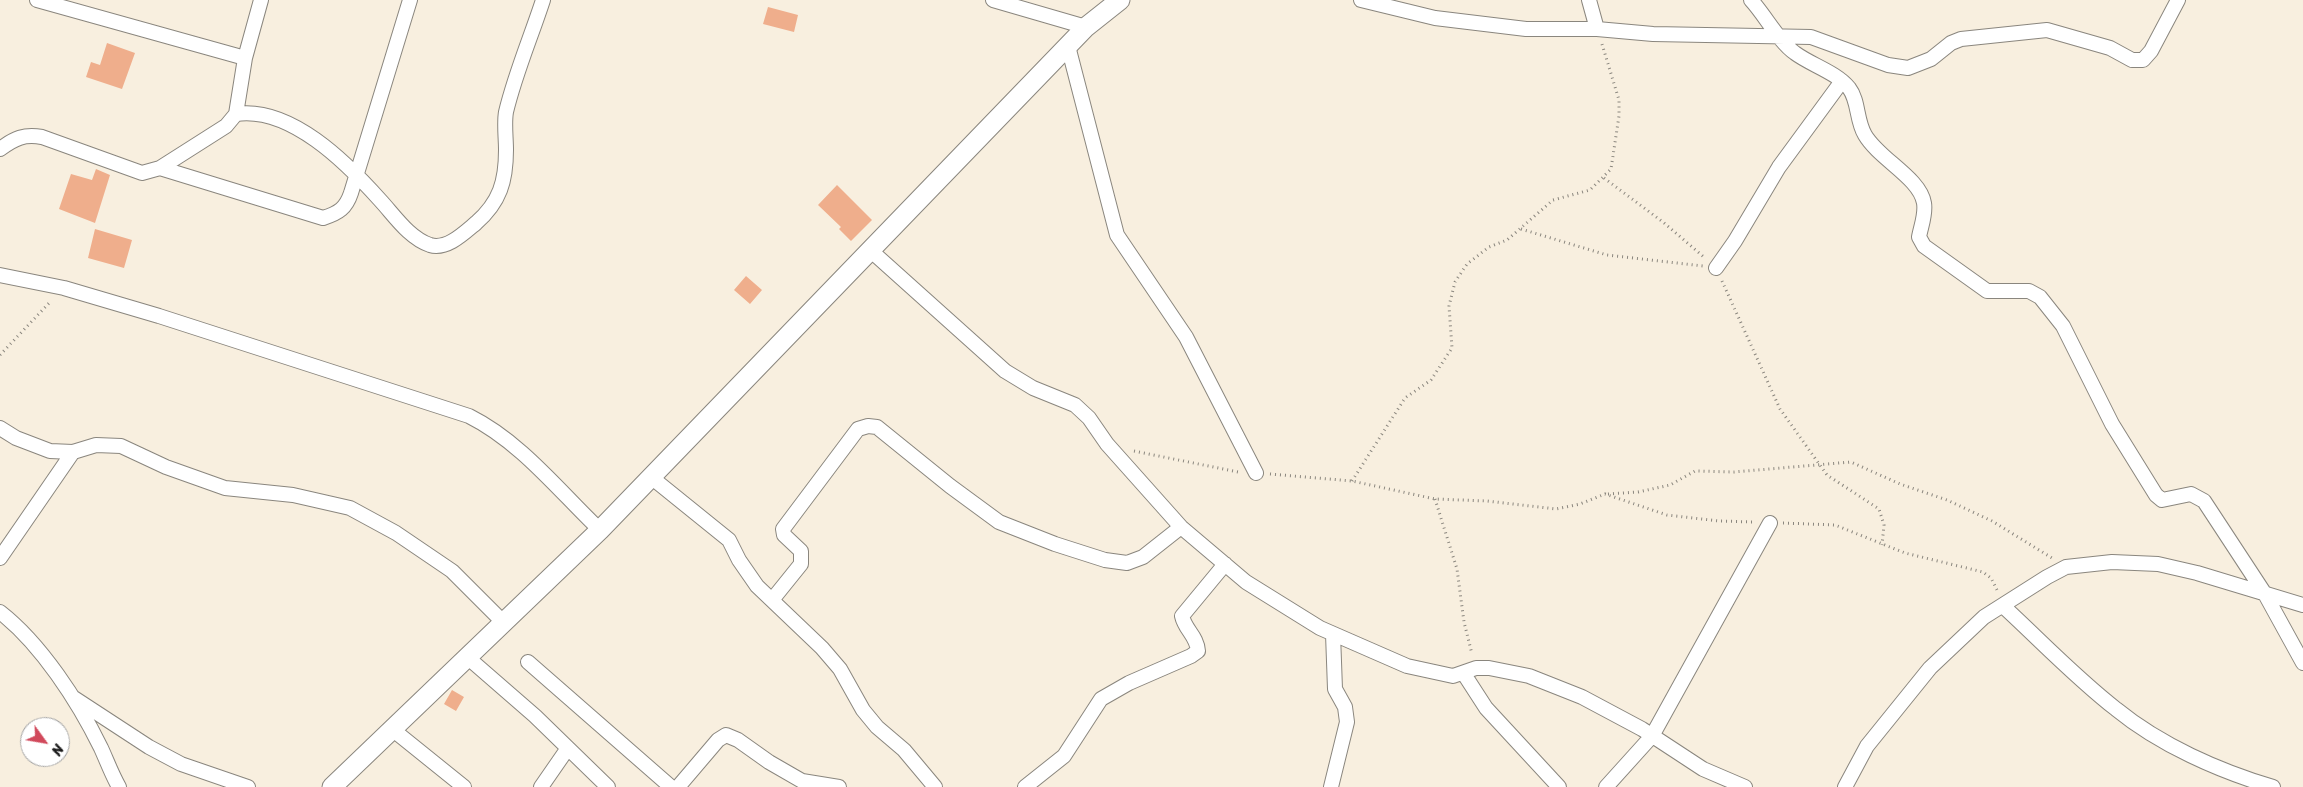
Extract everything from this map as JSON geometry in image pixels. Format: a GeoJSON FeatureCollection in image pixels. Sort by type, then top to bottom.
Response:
{"type":"FeatureCollection","features":[{"type":"Feature","properties":{"kind":"street"},"geometry":{"type":"LineString","coordinates":[[37,0],[245,58]]}},
{"type":"Feature","properties":{"kind":"street"},"geometry":{"type":"LineString","coordinates":[[0,149],[6,138],[27,134],[42,137],[142,173],[160,168],[226,126],[236,114],[245,58],[261,0]]}},
{"type":"Feature","properties":{"kind":"street"},"geometry":{"type":"LineString","coordinates":[[160,168],[323,218],[336,214],[347,205],[410,0]]}},
{"type":"Feature","properties":{"kind":"street"},"geometry":{"type":"LineString","coordinates":[[236,114],[249,112],[265,114],[283,120],[313,139],[357,174],[407,230],[431,245],[446,244],[459,238],[490,211],[505,180],[506,113],[543,0]]}},
{"type":"Feature","properties":{"kind":"street"},"geometry":{"type":"LineString","coordinates":[[993,0],[1086,27]]}},
{"type":"Feature","properties":{"kind":"street"},"geometry":{"type":"LineString","coordinates":[[332,787],[466,656],[600,530],[1086,27],[1120,0]]}},
{"type":"Feature","properties":{"kind":"street"},"geometry":{"type":"LineString","coordinates":[[1361,0],[1435,18],[1502,27],[1597,29],[1653,34],[1811,37],[1888,65],[1908,68],[1931,59],[1952,43],[1961,39],[2047,30],[2110,48],[2132,60],[2143,60],[2151,51],[2178,0]]}},
{"type":"Feature","properties":{"kind":"street"},"geometry":{"type":"LineString","coordinates":[[1589,0],[1597,29]]}},
{"type":"Feature","properties":{"kind":"street"},"geometry":{"type":"LineString","coordinates":[[1751,0],[1794,53],[1842,81],[1854,97],[1860,126],[1866,138],[1880,155],[1920,190],[1924,203],[1919,237],[1920,242],[1987,290],[2029,291],[2040,297],[2063,326],[2112,424],[2156,495],[2162,500],[2191,494],[2204,501],[2265,594],[2303,663]]}},
{"type":"Feature","properties":{"kind":"street"},"geometry":{"type":"LineString","coordinates":[[1068,46],[1095,142],[1117,235],[1186,337],[1256,473]]}},
{"type":"Feature","properties":{"kind":"street"},"geometry":{"type":"LineString","coordinates":[[1716,268],[1735,241],[1779,167],[1842,81]]}},
{"type":"Feature","properties":{"kind":"street"},"geometry":{"type":"LineString","coordinates":[[869,250],[1005,371],[1033,388],[1074,405],[1089,418],[1107,444],[1181,527],[1246,582],[1333,634],[1407,666],[1453,676],[1489,668],[1529,676],[1582,697],[1652,736],[1704,769],[1745,787]]}},
{"type":"Feature","properties":{"kind":"street"},"geometry":{"type":"LineString","coordinates":[[0,276],[64,288],[159,316],[469,416],[490,427],[525,456],[600,530]]}},
{"type":"Feature","properties":{"kind":"street"},"geometry":{"type":"LineString","coordinates":[[772,600],[801,564],[801,551],[784,535],[783,529],[858,429],[868,426],[877,427],[950,486],[999,522],[1105,560],[1127,563],[1143,557],[1181,527]]}},
{"type":"Feature","properties":{"kind":"street"},"geometry":{"type":"LineString","coordinates":[[0,428],[16,438],[50,451],[73,452],[96,445],[121,446],[166,467],[226,488],[293,495],[350,508],[402,536],[452,571],[503,622]]}},
{"type":"Feature","properties":{"kind":"street"},"geometry":{"type":"LineString","coordinates":[[0,558],[73,452]]}},
{"type":"Feature","properties":{"kind":"street"},"geometry":{"type":"LineString","coordinates":[[650,477],[729,540],[739,560],[753,580],[840,669],[868,716],[877,727],[904,750],[935,787]]}},
{"type":"Feature","properties":{"kind":"street"},"geometry":{"type":"LineString","coordinates":[[1606,787],[1652,736],[1770,522]]}},
{"type":"Feature","properties":{"kind":"street"},"geometry":{"type":"LineString","coordinates":[[1845,787],[1867,746],[1930,668],[1984,617],[2066,567],[2112,562],[2158,564],[2197,573],[2303,605]]}},
{"type":"Feature","properties":{"kind":"street"},"geometry":{"type":"LineString","coordinates":[[1025,787],[1064,756],[1080,734],[1095,706],[1107,694],[1191,656],[1198,651],[1197,642],[1183,622],[1182,616],[1225,564]]}},
{"type":"Feature","properties":{"kind":"street"},"geometry":{"type":"LineString","coordinates":[[2003,606],[2124,715],[2167,743],[2248,780],[2273,787]]}},
{"type":"Feature","properties":{"kind":"street"},"geometry":{"type":"LineString","coordinates":[[0,612],[36,646],[85,718],[119,787]]}},
{"type":"Feature","properties":{"kind":"street"},"geometry":{"type":"LineString","coordinates":[[1331,787],[1347,722],[1345,707],[1335,690],[1333,634]]}},
{"type":"Feature","properties":{"kind":"street"},"geometry":{"type":"LineString","coordinates":[[466,656],[568,748],[608,787]]}},
{"type":"Feature","properties":{"kind":"street"},"geometry":{"type":"LineString","coordinates":[[528,662],[671,787]]}},
{"type":"Feature","properties":{"kind":"street"},"geometry":{"type":"LineString","coordinates":[[1470,671],[1486,708],[1559,787]]}},
{"type":"Feature","properties":{"kind":"street"},"geometry":{"type":"LineString","coordinates":[[70,696],[135,739],[181,764],[248,787]]}},
{"type":"Feature","properties":{"kind":"street"},"geometry":{"type":"LineString","coordinates":[[392,729],[464,787]]}},
{"type":"Feature","properties":{"kind":"street"},"geometry":{"type":"LineString","coordinates":[[678,787],[718,740],[726,735],[738,740],[768,762],[802,781],[839,787]]}},
{"type":"Feature","properties":{"kind":"street"},"geometry":{"type":"LineString","coordinates":[[542,787],[568,748]]}},
{"type":"Feature","properties":{"kind":"path"},"geometry":{"type":"LineString","coordinates":[[1352,480],[1405,398],[1431,380],[1452,348],[1449,306],[1455,282],[1476,255],[1507,240],[1554,200],[1590,190],[1611,169],[1619,116],[1619,100],[1597,29]]}},
{"type":"Feature","properties":{"kind":"path"},"geometry":{"type":"LineString","coordinates":[[1604,178],[1663,222],[1716,268],[1780,409],[1827,474],[1879,509],[1884,525],[1882,545]]}},
{"type":"Feature","properties":{"kind":"path"},"geometry":{"type":"LineString","coordinates":[[1521,229],[1607,255],[1716,268]]}},
{"type":"Feature","properties":{"kind":"path"},"geometry":{"type":"LineString","coordinates":[[0,355],[64,288]]}},
{"type":"Feature","properties":{"kind":"path"},"geometry":{"type":"LineString","coordinates":[[1107,444],[1229,472],[1352,480],[1435,499],[1487,501],[1556,509],[1580,504],[1604,494],[1638,492],[1670,485],[1695,471],[1734,472],[1851,462],[1900,484],[1947,500],[1992,521],[2066,567]]}},
{"type":"Feature","properties":{"kind":"path"},"geometry":{"type":"LineString","coordinates":[[1604,494],[1667,515],[1719,521],[1836,525],[1905,553],[1983,572],[1996,584],[2003,606]]}},
{"type":"Feature","properties":{"kind":"path"},"geometry":{"type":"LineString","coordinates":[[1435,499],[1457,569],[1470,671]]}},
{"type":"Feature","properties":{"kind":"building"},"geometry":{"type":"Polygon","coordinates":[[[768,7],[798,15],[794,32],[763,24],[768,7]]]}},
{"type":"Feature","properties":{"kind":"building"},"geometry":{"type":"Polygon","coordinates":[[[107,43],[135,53],[122,89],[86,77],[91,62],[100,65],[107,43]]]}},
{"type":"Feature","properties":{"kind":"building"},"geometry":{"type":"Polygon","coordinates":[[[96,169],[110,175],[95,223],[59,209],[71,174],[92,180],[96,169]]]}},
{"type":"Feature","properties":{"kind":"building"},"geometry":{"type":"Polygon","coordinates":[[[837,185],[872,220],[851,241],[839,229],[841,227],[818,205],[837,185]]]}},
{"type":"Feature","properties":{"kind":"building"},"geometry":{"type":"Polygon","coordinates":[[[95,229],[132,240],[124,268],[88,258],[95,229]]]}},
{"type":"Feature","properties":{"kind":"building"},"geometry":{"type":"Polygon","coordinates":[[[746,276],[762,290],[750,304],[734,290],[746,276]]]}},
{"type":"Feature","properties":{"kind":"building"},"geometry":{"type":"Polygon","coordinates":[[[452,690],[464,697],[456,711],[444,704],[452,690]]]}}]}
